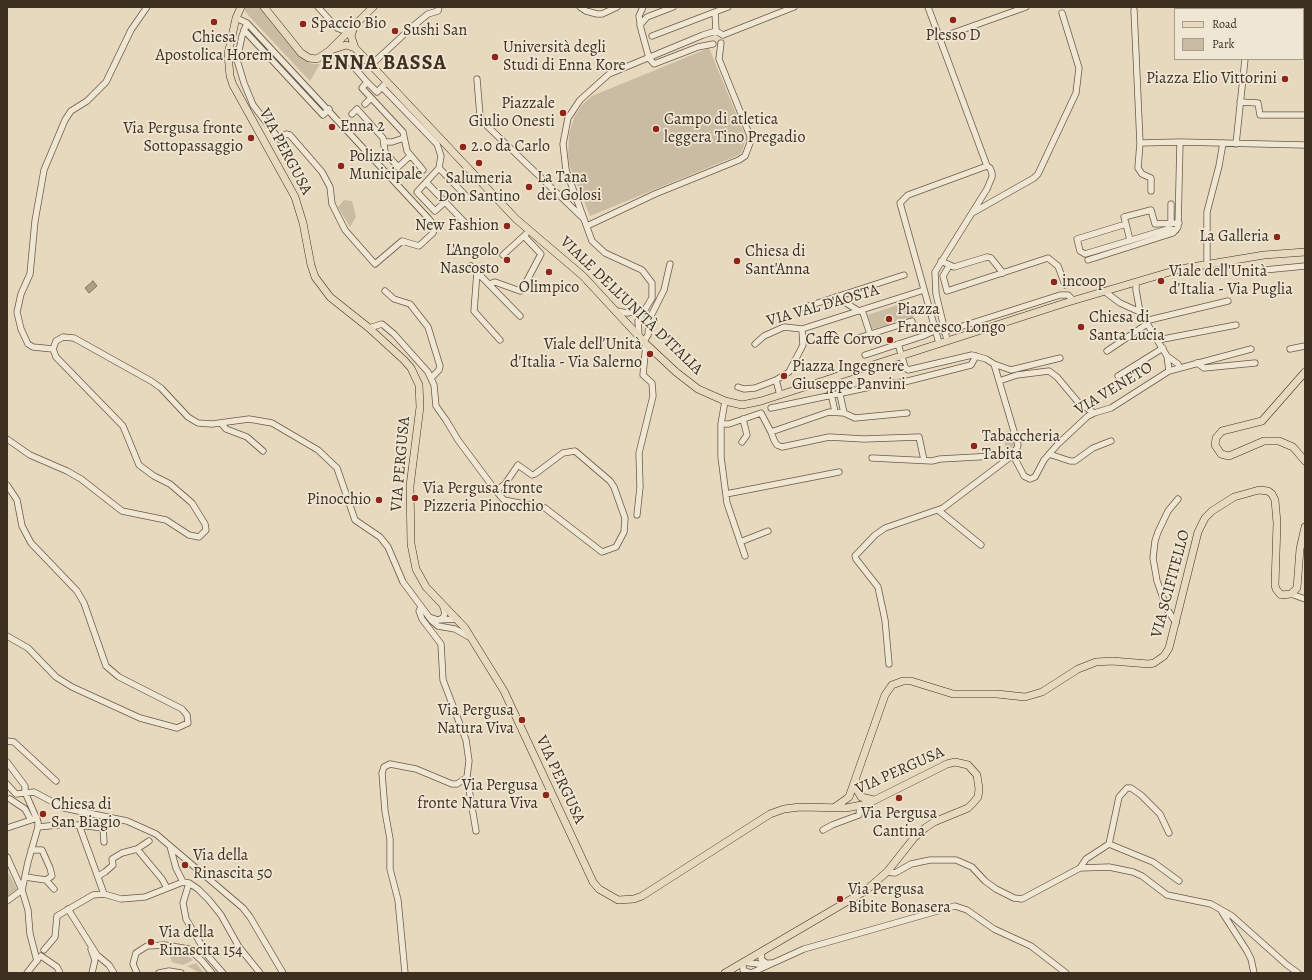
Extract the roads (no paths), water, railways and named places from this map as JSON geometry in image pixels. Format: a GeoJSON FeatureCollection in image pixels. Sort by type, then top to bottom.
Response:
{"type":"FeatureCollection","features":[{"type":"Feature","properties":{"kind":"main road"},"geometry":{"type":"LineString","coordinates":[[234,7],[236,18]]}},
{"type":"Feature","properties":{"kind":"main road"},"geometry":{"type":"LineString","coordinates":[[236,18],[241,7]]}},
{"type":"Feature","properties":{"kind":"main road"},"geometry":{"type":"LineString","coordinates":[[264,7],[307,57],[317,60],[329,51],[373,7]]}},
{"type":"Feature","properties":{"kind":"main road"},"geometry":{"type":"LineString","coordinates":[[364,7],[364,15]]}},
{"type":"Feature","properties":{"kind":"main road","name":"VIA PERGUSA"},"geometry":{"type":"LineString","coordinates":[[236,18],[228,54],[230,76],[233,86],[295,197],[303,223],[311,265],[315,277],[330,297],[369,328],[411,368],[419,385],[420,407],[410,486],[411,544],[413,558],[421,580],[457,619],[472,638],[504,691],[593,882],[611,897],[626,900],[642,896],[770,814],[790,808],[833,808],[857,806],[877,800],[930,772],[955,762],[968,765],[973,769],[980,783],[978,797],[968,808],[934,822],[925,828],[914,838],[887,872],[856,897],[725,973]]}},
{"type":"Feature","properties":{"kind":"main road"},"geometry":{"type":"LineString","coordinates":[[355,24],[350,36],[355,48]]}},
{"type":"Feature","properties":{"kind":"main road"},"geometry":{"type":"LineString","coordinates":[[329,51],[346,45],[355,48]]}},
{"type":"Feature","properties":{"kind":"main road","name":"VIALE DELL'UNITÀ D'ITALIA"},"geometry":{"type":"LineString","coordinates":[[355,48],[371,65],[385,85],[516,219],[527,234],[583,276],[643,340],[690,384],[707,394],[725,401],[748,404],[780,395],[1073,300],[1180,269],[1264,255],[1305,252]]}},
{"type":"Feature","properties":{"kind":"main road"},"geometry":{"type":"LineString","coordinates":[[1305,372],[1262,421],[1222,431],[1216,438],[1215,445],[1221,454],[1229,456],[1264,442],[1279,441],[1293,447],[1305,461]]}},
{"type":"Feature","properties":{"kind":"main road","name":"VIA SCIFITELLO"},"geometry":{"type":"LineString","coordinates":[[850,794],[885,695],[888,689],[896,683],[911,681],[946,693],[960,695],[997,694],[1016,697],[1030,696],[1042,692],[1078,669],[1096,662],[1112,661],[1144,664],[1154,663],[1164,656],[1169,648],[1201,525],[1219,505],[1234,497],[1259,490],[1268,491],[1275,500],[1277,523],[1276,589],[1281,595],[1291,594]]}},
{"type":"Feature","properties":{"kind":"main road"},"geometry":{"type":"LineString","coordinates":[[1291,594],[1297,588],[1300,549],[1305,527]]}},
{"type":"Feature","properties":{"kind":"main road"},"geometry":{"type":"LineString","coordinates":[[857,772],[857,806]]}},
{"type":"Feature","properties":{"kind":"main road"},"geometry":{"type":"LineString","coordinates":[[857,790],[861,797],[865,799],[877,800]]}},
{"type":"Feature","properties":{"kind":"main road"},"geometry":{"type":"LineString","coordinates":[[833,808],[841,804],[850,794],[857,806]]}},
{"type":"Feature","properties":{"kind":"street"},"geometry":{"type":"LineString","coordinates":[[53,349],[33,347],[28,344],[21,329],[17,312],[21,294],[30,274],[35,221],[44,170],[65,120],[71,111],[98,92],[106,82],[132,30],[147,7]]}},
{"type":"Feature","properties":{"kind":"street"},"geometry":{"type":"LineString","coordinates":[[318,7],[340,30],[346,30],[355,24]]}},
{"type":"Feature","properties":{"kind":"street"},"geometry":{"type":"LineString","coordinates":[[371,65],[428,14],[438,11],[439,7]]}},
{"type":"Feature","properties":{"kind":"street"},"geometry":{"type":"LineString","coordinates":[[580,7],[586,11],[597,14],[617,7]]}},
{"type":"Feature","properties":{"kind":"street"},"geometry":{"type":"LineString","coordinates":[[643,7],[640,11],[640,24],[649,58],[654,64],[698,46],[721,43]]}},
{"type":"Feature","properties":{"kind":"street"},"geometry":{"type":"LineString","coordinates":[[640,24],[647,17],[673,7]]}},
{"type":"Feature","properties":{"kind":"street"},"geometry":{"type":"LineString","coordinates":[[652,36],[728,7]]}},
{"type":"Feature","properties":{"kind":"street"},"geometry":{"type":"LineString","coordinates":[[628,323],[638,320],[649,304],[653,293],[649,278],[642,270],[600,250],[592,241],[566,170],[563,144],[568,118],[577,104],[601,79],[609,74],[714,31],[722,35],[794,7]]}},
{"type":"Feature","properties":{"kind":"street"},"geometry":{"type":"LineString","coordinates":[[928,7],[987,166],[990,168],[992,177],[974,212],[941,260],[935,272],[934,279],[944,332],[948,340]]}},
{"type":"Feature","properties":{"kind":"street"},"geometry":{"type":"LineString","coordinates":[[939,38],[1026,7]]}},
{"type":"Feature","properties":{"kind":"street"},"geometry":{"type":"LineString","coordinates":[[1134,10],[1140,143],[1138,168],[1142,174],[1150,178],[1151,191]]}},
{"type":"Feature","properties":{"kind":"street"},"geometry":{"type":"LineString","coordinates":[[713,44],[710,37],[714,31],[714,12]]}},
{"type":"Feature","properties":{"kind":"street"},"geometry":{"type":"LineString","coordinates":[[974,212],[1034,178],[1038,174],[1076,93],[1079,68],[1062,13]]}},
{"type":"Feature","properties":{"kind":"street"},"geometry":{"type":"LineString","coordinates":[[236,18],[247,23],[435,226],[433,233],[419,246],[402,241],[375,264],[345,230],[332,204],[330,186],[322,172],[290,135],[286,134],[279,139],[253,105],[237,60],[247,23]]}},
{"type":"Feature","properties":{"kind":"street"},"geometry":{"type":"LineString","coordinates":[[244,30],[323,115],[329,110]]}},
{"type":"Feature","properties":{"kind":"street"},"geometry":{"type":"LineString","coordinates":[[586,223],[739,160],[745,156],[750,143],[750,136],[719,59],[722,35]]}},
{"type":"Feature","properties":{"kind":"street"},"geometry":{"type":"LineString","coordinates":[[346,58],[377,92],[385,85],[437,144],[441,156],[439,168],[417,192],[435,212],[445,202]]}},
{"type":"Feature","properties":{"kind":"street"},"geometry":{"type":"LineString","coordinates":[[1236,144],[1245,60]]}},
{"type":"Feature","properties":{"kind":"street"},"geometry":{"type":"LineString","coordinates":[[477,79],[480,116],[484,123],[586,223]]}},
{"type":"Feature","properties":{"kind":"street"},"geometry":{"type":"LineString","coordinates":[[367,82],[362,88],[403,132],[407,151],[423,170]]}},
{"type":"Feature","properties":{"kind":"street"},"geometry":{"type":"LineString","coordinates":[[365,104],[371,98]]}},
{"type":"Feature","properties":{"kind":"street"},"geometry":{"type":"LineString","coordinates":[[1240,102],[1258,103],[1260,115],[1305,115]]}},
{"type":"Feature","properties":{"kind":"street"},"geometry":{"type":"LineString","coordinates":[[352,114],[357,109],[385,142],[385,152],[398,167],[410,156]]}},
{"type":"Feature","properties":{"kind":"street"},"geometry":{"type":"LineString","coordinates":[[385,142],[392,142],[404,138]]}},
{"type":"Feature","properties":{"kind":"street"},"geometry":{"type":"LineString","coordinates":[[1140,143],[1180,142],[1305,145]]}},
{"type":"Feature","properties":{"kind":"street"},"geometry":{"type":"LineString","coordinates":[[1088,260],[1173,234],[1179,223],[1180,142]]}},
{"type":"Feature","properties":{"kind":"street"},"geometry":{"type":"LineString","coordinates":[[1207,264],[1207,212],[1219,166],[1223,143]]}},
{"type":"Feature","properties":{"kind":"street"},"geometry":{"type":"LineString","coordinates":[[939,343],[900,203],[905,196],[987,166]]}},
{"type":"Feature","properties":{"kind":"street"},"geometry":{"type":"LineString","coordinates":[[439,168],[467,197]]}},
{"type":"Feature","properties":{"kind":"street"},"geometry":{"type":"LineString","coordinates":[[426,182],[469,228]]}},
{"type":"Feature","properties":{"kind":"street"},"geometry":{"type":"LineString","coordinates":[[1171,204],[1171,224]]}},
{"type":"Feature","properties":{"kind":"street"},"geometry":{"type":"LineString","coordinates":[[1130,240],[1124,217],[1151,210],[1155,224],[1179,223]]}},
{"type":"Feature","properties":{"kind":"street"},"geometry":{"type":"LineString","coordinates":[[1126,224],[1077,239],[1080,251],[1085,254],[1168,229],[1176,230]]}},
{"type":"Feature","properties":{"kind":"street"},"geometry":{"type":"LineString","coordinates":[[489,284],[495,282],[520,291],[522,290],[541,254],[527,234],[503,256]]}},
{"type":"Feature","properties":{"kind":"street"},"geometry":{"type":"LineString","coordinates":[[941,260],[949,266],[954,267],[987,257],[991,258],[1003,273]]}},
{"type":"Feature","properties":{"kind":"street"},"geometry":{"type":"LineString","coordinates":[[949,266],[943,276],[947,291],[1048,258],[1058,266],[1064,285]]}},
{"type":"Feature","properties":{"kind":"street"},"geometry":{"type":"LineString","coordinates":[[643,340],[648,335],[649,320],[664,290],[670,264]]}},
{"type":"Feature","properties":{"kind":"street"},"geometry":{"type":"LineString","coordinates":[[471,266],[520,316]]}},
{"type":"Feature","properties":{"kind":"street"},"geometry":{"type":"LineString","coordinates":[[1264,270],[1305,266]]}},
{"type":"Feature","properties":{"kind":"street"},"geometry":{"type":"LineString","coordinates":[[477,272],[474,311],[500,340]]}},
{"type":"Feature","properties":{"kind":"street"},"geometry":{"type":"LineString","coordinates":[[802,308],[904,275]]}},
{"type":"Feature","properties":{"kind":"street","name":"VIA VENETO"},"geometry":{"type":"LineString","coordinates":[[1136,282],[1136,295],[1140,312],[1168,356],[1169,371]]}},
{"type":"Feature","properties":{"kind":"street","name":"VIA VAL D'AOSTA"},"geometry":{"type":"LineString","coordinates":[[755,344],[764,336],[784,327],[802,329],[924,290]]}},
{"type":"Feature","properties":{"kind":"street"},"geometry":{"type":"LineString","coordinates":[[385,291],[394,300],[410,304],[428,328],[440,366],[439,370],[431,378]]}},
{"type":"Feature","properties":{"kind":"street"},"geometry":{"type":"LineString","coordinates":[[1104,291],[1120,303],[1140,312]]}},
{"type":"Feature","properties":{"kind":"street"},"geometry":{"type":"LineString","coordinates":[[944,332],[1060,295],[1068,295],[1073,300]]}},
{"type":"Feature","properties":{"kind":"street"},"geometry":{"type":"LineString","coordinates":[[836,297],[860,310],[870,334]]}},
{"type":"Feature","properties":{"kind":"street"},"geometry":{"type":"LineString","coordinates":[[1107,351],[1146,322],[1228,301]]}},
{"type":"Feature","properties":{"kind":"street"},"geometry":{"type":"LineString","coordinates":[[617,311],[631,313],[644,310]]}},
{"type":"Feature","properties":{"kind":"street"},"geometry":{"type":"LineString","coordinates":[[628,323],[631,313]]}},
{"type":"Feature","properties":{"kind":"street"},"geometry":{"type":"LineString","coordinates":[[638,320],[643,340],[643,375],[652,383],[653,396],[639,453],[640,487],[638,515]]}},
{"type":"Feature","properties":{"kind":"street"},"geometry":{"type":"LineString","coordinates":[[855,339],[912,321]]}},
{"type":"Feature","properties":{"kind":"street"},"geometry":{"type":"LineString","coordinates":[[369,328],[382,324],[418,359],[434,385],[436,406],[496,491],[504,500],[545,508],[594,548],[602,552],[616,547],[624,532],[626,525],[622,508],[614,487],[610,481],[575,451],[563,453],[532,475],[518,465],[505,484],[496,491]]}},
{"type":"Feature","properties":{"kind":"street"},"geometry":{"type":"LineString","coordinates":[[865,355],[923,336],[943,325]]}},
{"type":"Feature","properties":{"kind":"street"},"geometry":{"type":"LineString","coordinates":[[1158,340],[1236,325]]}},
{"type":"Feature","properties":{"kind":"street"},"geometry":{"type":"LineString","coordinates":[[738,387],[744,389],[755,388],[776,380],[789,372],[803,345],[802,329]]}},
{"type":"Feature","properties":{"kind":"street"},"geometry":{"type":"LineString","coordinates":[[7,439],[30,455],[67,471],[81,479],[122,511],[166,520],[195,537],[203,535],[206,530],[202,518],[181,492],[139,465],[123,426],[63,364],[53,349],[54,344],[59,338],[68,336],[74,338],[151,381],[161,388],[188,417],[198,423],[249,419],[266,420],[282,427],[330,460],[340,473],[355,520],[380,537],[388,547],[403,582],[421,607],[438,626],[460,631],[472,638]]}},
{"type":"Feature","properties":{"kind":"street"},"geometry":{"type":"LineString","coordinates":[[898,344],[906,369],[911,371],[964,356],[976,356],[1011,370],[1060,358]]}},
{"type":"Feature","properties":{"kind":"street"},"geometry":{"type":"LineString","coordinates":[[1290,349],[1305,346]]}},
{"type":"Feature","properties":{"kind":"street"},"geometry":{"type":"LineString","coordinates":[[1118,376],[1163,348]]}},
{"type":"Feature","properties":{"kind":"street","name":"VIA VENETO"},"geometry":{"type":"LineString","coordinates":[[1013,454],[1024,476],[1030,479],[1035,477],[1049,454],[1083,421],[1094,413],[1111,408],[1169,371],[1179,367],[1251,349]]}},
{"type":"Feature","properties":{"kind":"street"},"geometry":{"type":"LineString","coordinates":[[771,408],[896,382],[904,382],[971,365],[976,356]]}},
{"type":"Feature","properties":{"kind":"street"},"geometry":{"type":"LineString","coordinates":[[1168,356],[1178,364],[1179,367]]}},
{"type":"Feature","properties":{"kind":"street"},"geometry":{"type":"LineString","coordinates":[[1197,363],[1204,368],[1254,363]]}},
{"type":"Feature","properties":{"kind":"street"},"geometry":{"type":"LineString","coordinates":[[889,664],[885,620],[878,587],[855,556],[871,538],[885,528],[938,510],[1006,462],[1013,454],[1018,445],[994,364]]}},
{"type":"Feature","properties":{"kind":"street"},"geometry":{"type":"LineString","coordinates":[[999,381],[1018,375],[1049,371],[1057,377],[1078,402],[1094,413]]}},
{"type":"Feature","properties":{"kind":"street"},"geometry":{"type":"LineString","coordinates":[[832,378],[840,393],[844,413]]}},
{"type":"Feature","properties":{"kind":"street"},"geometry":{"type":"LineString","coordinates":[[832,378],[832,395],[835,412]]}},
{"type":"Feature","properties":{"kind":"street"},"geometry":{"type":"LineString","coordinates":[[776,380],[780,395]]}},
{"type":"Feature","properties":{"kind":"street"},"geometry":{"type":"LineString","coordinates":[[725,401],[720,424],[721,457],[727,503],[745,556]]}},
{"type":"Feature","properties":{"kind":"street"},"geometry":{"type":"LineString","coordinates":[[771,432],[835,412],[844,413],[854,418],[907,413]]}},
{"type":"Feature","properties":{"kind":"street"},"geometry":{"type":"LineString","coordinates":[[720,424],[729,424],[761,413],[777,445],[782,447],[829,437],[864,439],[919,437],[924,460]]}},
{"type":"Feature","properties":{"kind":"street"},"geometry":{"type":"LineString","coordinates":[[742,442],[747,435],[743,419]]}},
{"type":"Feature","properties":{"kind":"street"},"geometry":{"type":"LineString","coordinates":[[221,422],[226,429],[247,437],[263,451]]}},
{"type":"Feature","properties":{"kind":"street"},"geometry":{"type":"LineString","coordinates":[[1049,454],[1070,461],[1075,461],[1093,448],[1111,441]]}},
{"type":"Feature","properties":{"kind":"street"},"geometry":{"type":"LineString","coordinates":[[872,458],[924,460],[1013,454]]}},
{"type":"Feature","properties":{"kind":"street"},"geometry":{"type":"LineString","coordinates":[[726,494],[839,472]]}},
{"type":"Feature","properties":{"kind":"street"},"geometry":{"type":"LineString","coordinates":[[7,485],[17,500],[22,526],[32,543],[77,591],[84,603],[106,666],[119,677],[182,709],[187,715],[188,723],[177,728],[140,718],[72,687],[56,677],[28,648],[7,636]]}},
{"type":"Feature","properties":{"kind":"street"},"geometry":{"type":"LineString","coordinates":[[1176,623],[1171,616],[1157,581],[1153,558],[1155,541],[1158,532],[1168,511],[1178,498]]}},
{"type":"Feature","properties":{"kind":"street"},"geometry":{"type":"LineString","coordinates":[[938,510],[981,545]]}},
{"type":"Feature","properties":{"kind":"street"},"geometry":{"type":"LineString","coordinates":[[740,542],[768,531]]}},
{"type":"Feature","properties":{"kind":"street"},"geometry":{"type":"LineString","coordinates":[[1291,594],[1305,599]]}},
{"type":"Feature","properties":{"kind":"street"},"geometry":{"type":"LineString","coordinates":[[438,620],[442,618],[444,613],[441,602]]}},
{"type":"Feature","properties":{"kind":"street"},"geometry":{"type":"LineString","coordinates":[[421,607],[419,611],[422,619],[441,644],[442,680],[468,751],[467,777],[476,831]]}},
{"type":"Feature","properties":{"kind":"street"},"geometry":{"type":"LineString","coordinates":[[429,616],[438,620],[457,619]]}},
{"type":"Feature","properties":{"kind":"street"},"geometry":{"type":"LineString","coordinates":[[447,627],[453,625],[457,619]]}},
{"type":"Feature","properties":{"kind":"street"},"geometry":{"type":"LineString","coordinates":[[7,741],[14,742],[56,781]]}},
{"type":"Feature","properties":{"kind":"street"},"geometry":{"type":"LineString","coordinates":[[7,762],[25,786],[25,792],[38,818],[38,827],[22,890],[7,901]]}},
{"type":"Feature","properties":{"kind":"street"},"geometry":{"type":"LineString","coordinates":[[405,973],[398,900],[390,869],[390,839],[385,811],[382,772],[384,767],[390,764],[416,769],[452,784],[457,784],[467,777]]}},
{"type":"Feature","properties":{"kind":"street"},"geometry":{"type":"LineString","coordinates":[[7,784],[16,794],[34,792],[64,808],[126,821],[156,834],[242,908],[250,917],[283,973]]}},
{"type":"Feature","properties":{"kind":"street"},"geometry":{"type":"LineString","coordinates":[[1080,868],[1086,859],[1109,844],[1119,797],[1122,791],[1127,788],[1131,788],[1141,795],[1160,814],[1169,833]]}},
{"type":"Feature","properties":{"kind":"street"},"geometry":{"type":"LineString","coordinates":[[10,799],[25,809],[31,820]]}},
{"type":"Feature","properties":{"kind":"street"},"geometry":{"type":"LineString","coordinates":[[823,830],[832,824],[859,815],[857,806]]}},
{"type":"Feature","properties":{"kind":"street"},"geometry":{"type":"LineString","coordinates":[[7,828],[38,818]]}},
{"type":"Feature","properties":{"kind":"street"},"geometry":{"type":"LineString","coordinates":[[38,827],[79,825],[103,828],[104,842]]}},
{"type":"Feature","properties":{"kind":"street"},"geometry":{"type":"LineString","coordinates":[[79,825],[104,894]]}},
{"type":"Feature","properties":{"kind":"street"},"geometry":{"type":"LineString","coordinates":[[98,876],[113,865],[112,859],[122,853],[137,849],[149,841]]}},
{"type":"Feature","properties":{"kind":"street"},"geometry":{"type":"LineString","coordinates":[[1109,844],[1153,862],[1179,881]]}},
{"type":"Feature","properties":{"kind":"street"},"geometry":{"type":"LineString","coordinates":[[170,845],[176,868],[183,882]]}},
{"type":"Feature","properties":{"kind":"street"},"geometry":{"type":"LineString","coordinates":[[137,849],[162,878],[167,888]]}},
{"type":"Feature","properties":{"kind":"street"},"geometry":{"type":"LineString","coordinates":[[31,850],[42,850],[52,876],[46,880]]}},
{"type":"Feature","properties":{"kind":"street"},"geometry":{"type":"LineString","coordinates":[[7,857],[22,890],[28,910],[30,934],[36,961]]}},
{"type":"Feature","properties":{"kind":"street"},"geometry":{"type":"LineString","coordinates":[[887,872],[895,873],[911,864],[930,860],[956,860],[972,867],[985,881],[996,889],[1014,898],[1022,899],[1080,868],[1109,867],[1133,872],[1142,876],[1167,895],[1211,904],[1232,916],[1298,973]]}},
{"type":"Feature","properties":{"kind":"street"},"geometry":{"type":"LineString","coordinates":[[25,877],[46,880],[54,889]]}},
{"type":"Feature","properties":{"kind":"street"},"geometry":{"type":"LineString","coordinates":[[27,973],[55,937],[57,916],[68,909],[93,895],[104,894],[121,899],[145,897],[183,882],[189,884],[209,900],[221,915],[239,947],[260,973]]}},
{"type":"Feature","properties":{"kind":"street"},"geometry":{"type":"LineString","coordinates":[[189,884],[183,903],[186,919],[208,956],[223,973]]}},
{"type":"Feature","properties":{"kind":"street"},"geometry":{"type":"LineString","coordinates":[[775,962],[767,964],[743,962],[743,970],[751,973],[804,949],[955,906],[966,910],[994,928],[1031,946],[1066,973]]}},
{"type":"Feature","properties":{"kind":"street"},"geometry":{"type":"LineString","coordinates":[[68,909],[91,945],[114,973]]}},
{"type":"Feature","properties":{"kind":"street"},"geometry":{"type":"LineString","coordinates":[[1221,911],[1247,951],[1254,973]]}},
{"type":"Feature","properties":{"kind":"street"},"geometry":{"type":"LineString","coordinates":[[91,945],[95,960],[92,973]]}},
{"type":"Feature","properties":{"kind":"street"},"geometry":{"type":"LineString","coordinates":[[137,973],[133,960],[138,951],[147,946],[165,945],[189,949],[212,973]]}},
{"type":"Feature","properties":{"kind":"street"},"geometry":{"type":"LineString","coordinates":[[762,951],[761,958],[767,964]]}},
{"type":"Feature","properties":{"kind":"street"},"geometry":{"type":"LineString","coordinates":[[42,953],[57,967],[60,973]]}},
{"type":"Feature","properties":{"kind":"street"},"geometry":{"type":"LineString","coordinates":[[160,973],[169,971],[181,973]]}},
{"type":"Feature","properties":{"kind":"place","name":"Plesso D"},"geometry":{"type":"Point","coordinates":[953,20]}},
{"type":"Feature","properties":{"kind":"place","name":"Chiesa Apostolica Horem"},"geometry":{"type":"Point","coordinates":[214,22]}},
{"type":"Feature","properties":{"kind":"place","name":"Spaccio Bio"},"geometry":{"type":"Point","coordinates":[303,24]}},
{"type":"Feature","properties":{"kind":"place","name":"Sushi San"},"geometry":{"type":"Point","coordinates":[395,31]}},
{"type":"Feature","properties":{"kind":"place","name":"Università degli Studi di Enna Kore"},"geometry":{"type":"Point","coordinates":[495,57]}},
{"type":"Feature","properties":{"kind":"place","name":"Piazza Elio Vittorini"},"geometry":{"type":"Point","coordinates":[1285,79]}},
{"type":"Feature","properties":{"kind":"place","name":"Piazzale Giulio Onesti"},"geometry":{"type":"Point","coordinates":[563,113]}},
{"type":"Feature","properties":{"kind":"place","name":"Enna 2"},"geometry":{"type":"Point","coordinates":[332,127]}},
{"type":"Feature","properties":{"kind":"place","name":"Campo di atletica leggera Tino Pregadio"},"geometry":{"type":"Point","coordinates":[656,129]}},
{"type":"Feature","properties":{"kind":"place","name":"Via Pergusa fronte Sottopassaggio"},"geometry":{"type":"Point","coordinates":[251,138]}},
{"type":"Feature","properties":{"kind":"place","name":"2.0 da Carlo"},"geometry":{"type":"Point","coordinates":[463,147]}},
{"type":"Feature","properties":{"kind":"place","name":"Salumeria Don Santino"},"geometry":{"type":"Point","coordinates":[479,163]}},
{"type":"Feature","properties":{"kind":"place","name":"Polizia Municipale"},"geometry":{"type":"Point","coordinates":[341,166]}},
{"type":"Feature","properties":{"kind":"place","name":"La Tana dei Golosi"},"geometry":{"type":"Point","coordinates":[529,187]}},
{"type":"Feature","properties":{"kind":"place","name":"New Fashion"},"geometry":{"type":"Point","coordinates":[507,226]}},
{"type":"Feature","properties":{"kind":"place","name":"La Galleria"},"geometry":{"type":"Point","coordinates":[1277,237]}},
{"type":"Feature","properties":{"kind":"place","name":"L'Angolo Nascosto"},"geometry":{"type":"Point","coordinates":[507,260]}},
{"type":"Feature","properties":{"kind":"place","name":"Chiesa di Sant'Anna"},"geometry":{"type":"Point","coordinates":[737,261]}},
{"type":"Feature","properties":{"kind":"place","name":"Olimpico"},"geometry":{"type":"Point","coordinates":[549,272]}},
{"type":"Feature","properties":{"kind":"place","name":"Viale dell'Unità d'Italia - Via Puglia"},"geometry":{"type":"Point","coordinates":[1161,281]}},
{"type":"Feature","properties":{"kind":"place","name":"incoop"},"geometry":{"type":"Point","coordinates":[1054,282]}},
{"type":"Feature","properties":{"kind":"place","name":"Piazza Francesco Longo"},"geometry":{"type":"Point","coordinates":[889,319]}},
{"type":"Feature","properties":{"kind":"place","name":"Chiesa di Santa Lucia"},"geometry":{"type":"Point","coordinates":[1081,327]}},
{"type":"Feature","properties":{"kind":"place","name":"Caffè Corvo"},"geometry":{"type":"Point","coordinates":[890,340]}},
{"type":"Feature","properties":{"kind":"place","name":"Viale dell'Unità d'Italia - Via Salerno"},"geometry":{"type":"Point","coordinates":[650,354]}},
{"type":"Feature","properties":{"kind":"place","name":"Piazza Ingegnere Giuseppe Panvini"},"geometry":{"type":"Point","coordinates":[784,376]}},
{"type":"Feature","properties":{"kind":"place","name":"Tabaccheria Tabita"},"geometry":{"type":"Point","coordinates":[974,446]}},
{"type":"Feature","properties":{"kind":"place","name":"Via Pergusa fronte Pizzeria Pinocchio"},"geometry":{"type":"Point","coordinates":[415,498]}},
{"type":"Feature","properties":{"kind":"place","name":"Pinocchio"},"geometry":{"type":"Point","coordinates":[379,500]}},
{"type":"Feature","properties":{"kind":"place","name":"Via Pergusa Natura Viva"},"geometry":{"type":"Point","coordinates":[522,720]}},
{"type":"Feature","properties":{"kind":"place","name":"Via Pergusa fronte Natura Viva"},"geometry":{"type":"Point","coordinates":[546,795]}},
{"type":"Feature","properties":{"kind":"place","name":"Via Pergusa Cantina"},"geometry":{"type":"Point","coordinates":[899,798]}},
{"type":"Feature","properties":{"kind":"place","name":"Chiesa di San Biagio"},"geometry":{"type":"Point","coordinates":[43,814]}},
{"type":"Feature","properties":{"kind":"place","name":"Via della Rinascita 50"},"geometry":{"type":"Point","coordinates":[185,865]}},
{"type":"Feature","properties":{"kind":"place","name":"Via Pergusa Bibite Bonasera"},"geometry":{"type":"Point","coordinates":[840,899]}},
{"type":"Feature","properties":{"kind":"place","name":"Via della Rinascita 154"},"geometry":{"type":"Point","coordinates":[151,942]}},
{"type":"Feature","properties":{"kind":"district","name":"ENNA BASSA"},"geometry":{"type":"Point","coordinates":[384,64]}}]}
